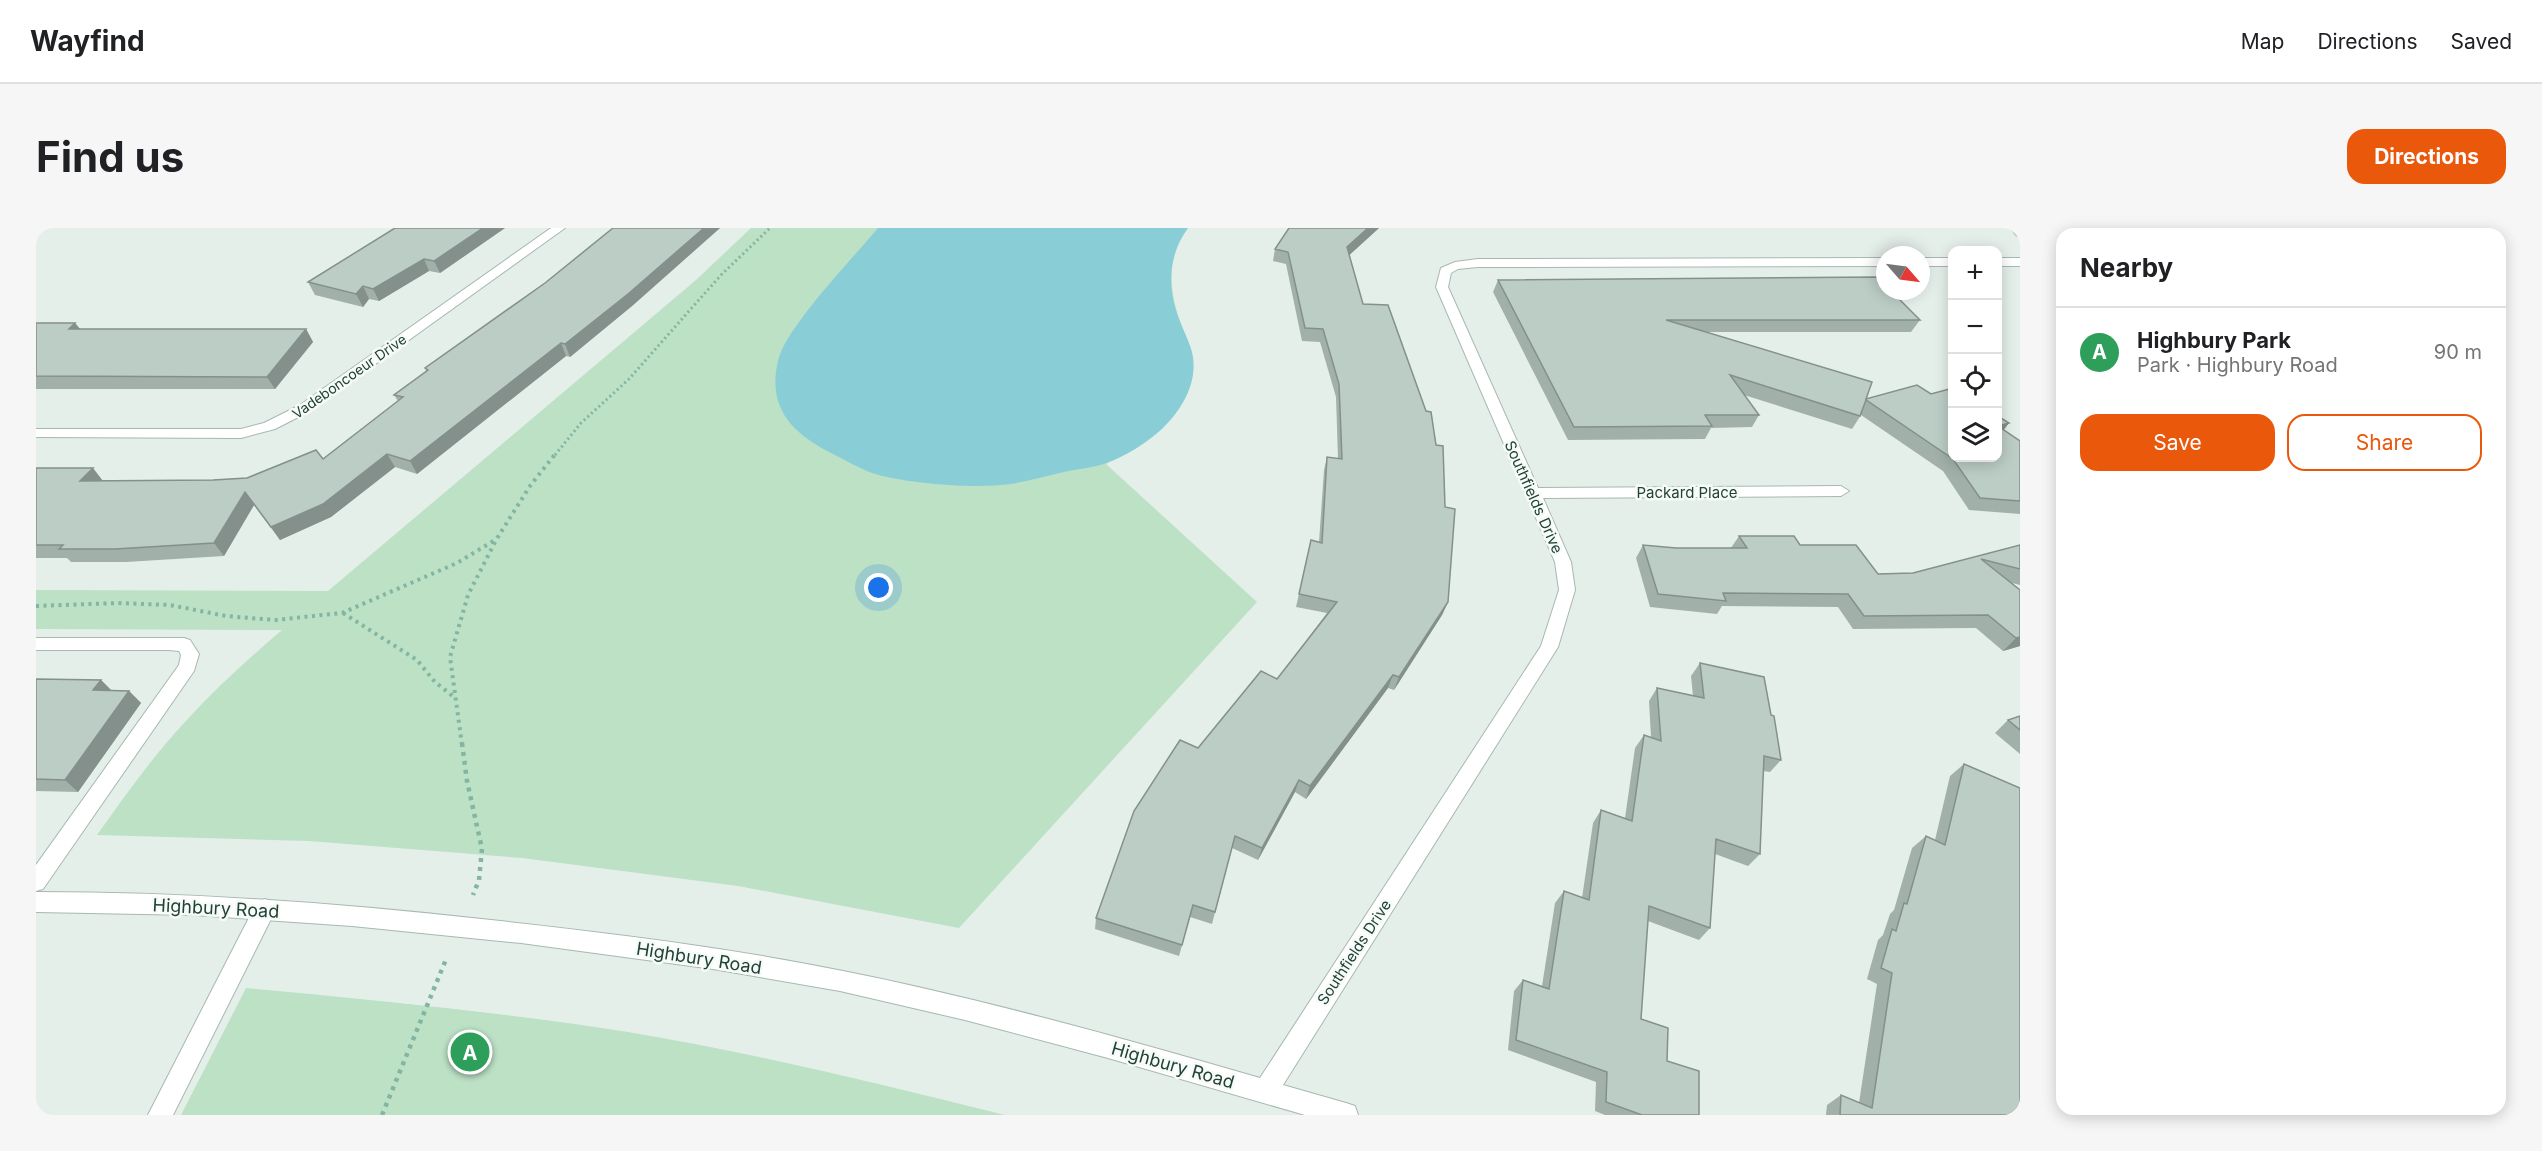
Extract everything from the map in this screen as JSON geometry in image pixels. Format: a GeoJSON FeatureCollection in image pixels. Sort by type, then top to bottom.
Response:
{"type":"FeatureCollection","features":[{"type":"Feature","properties":{"kind":"street","name":"Vadeboncoeur Drive"},"geometry":{"type":"LineString","coordinates":[[36,433],[249,434],[268,428],[305,408],[560,228]]}},
{"type":"Feature","properties":{"kind":"street"},"geometry":{"type":"LineString","coordinates":[[2017,228],[2020,233]]}},
{"type":"Feature","properties":{"kind":"street"},"geometry":{"type":"LineString","coordinates":[[2002,262],[2020,261]]}},
{"type":"Feature","properties":{"kind":"street","name":"Southfields Drive"},"geometry":{"type":"LineString","coordinates":[[1265,1091],[1549,647],[1567,591],[1563,562],[1442,287],[1445,271],[1455,266],[1478,263],[1876,262]]}},
{"type":"Feature","properties":{"kind":"street"},"geometry":{"type":"LineString","coordinates":[[1930,262],[1948,262]]}},
{"type":"Feature","properties":{"kind":"street","name":"Packard Place"},"geometry":{"type":"LineString","coordinates":[[1532,493],[1841,491]]}},
{"type":"Feature","properties":{"kind":"street"},"geometry":{"type":"LineString","coordinates":[[36,644],[184,645],[190,654],[188,666],[36,882]]}},
{"type":"Feature","properties":{"kind":"street","name":"Highbury Road"},"geometry":{"type":"LineString","coordinates":[[36,902],[266,909],[460,927],[638,948],[786,971],[963,1008],[1346,1115]]}},
{"type":"Feature","properties":{"kind":"street"},"geometry":{"type":"LineString","coordinates":[[160,1115],[266,909]]}},
{"type":"Feature","properties":{"kind":"path"},"geometry":{"type":"LineString","coordinates":[[382,1115],[479,880],[482,849],[467,781],[450,657],[468,595],[496,540],[530,486],[580,423],[629,379],[722,275],[770,228]]}},
{"type":"Feature","properties":{"kind":"path"},"geometry":{"type":"LineString","coordinates":[[36,606],[118,603],[170,605],[226,616],[275,620],[342,613],[457,564],[496,540]]}},
{"type":"Feature","properties":{"kind":"path"},"geometry":{"type":"LineString","coordinates":[[342,613],[417,660],[435,682],[455,698]]}},
{"type":"Feature","properties":{"kind":"green space"},"geometry":{"type":"Polygon","coordinates":[[[751,228],[1188,228],[1181,239],[1173,262],[1172,287],[1177,312],[1192,356],[1191,384],[1180,407],[1157,433],[1106,464],[1257,602],[959,928],[738,886],[522,858],[309,841],[97,835],[173,735],[220,686],[282,630],[36,629],[36,590],[328,591],[696,280],[751,228]]]}},
{"type":"Feature","properties":{"kind":"green space"},"geometry":{"type":"Polygon","coordinates":[[[246,988],[486,1012],[676,1040],[770,1059],[1005,1115],[181,1115],[246,988]]]}},
{"type":"Feature","properties":{"kind":"water"},"geometry":{"type":"Polygon","coordinates":[[[878,228],[1188,228],[1177,247],[1171,278],[1173,299],[1194,363],[1191,384],[1182,404],[1162,429],[1120,458],[1099,465],[1011,484],[960,486],[887,477],[862,469],[817,445],[794,427],[780,405],[776,392],[778,361],[783,347],[806,312],[878,228]]]}},
{"type":"Feature","properties":{"kind":"building"},"geometry":{"type":"Polygon","coordinates":[[[395,228],[483,228],[434,261],[424,259],[373,289],[363,286],[356,294],[308,282],[395,228]]]}},
{"type":"Feature","properties":{"kind":"building"},"geometry":{"type":"Polygon","coordinates":[[[613,228],[704,228],[628,294],[565,344],[561,343],[410,461],[387,454],[323,504],[271,527],[245,492],[214,543],[115,549],[59,549],[63,545],[36,545],[36,468],[93,468],[80,481],[213,480],[247,478],[316,450],[323,459],[403,397],[394,395],[428,370],[425,368],[545,283],[613,228]]]}},
{"type":"Feature","properties":{"kind":"building"},"geometry":{"type":"Polygon","coordinates":[[[1289,228],[1368,228],[1347,247],[1363,304],[1388,305],[1426,411],[1431,412],[1436,445],[1443,446],[1445,507],[1455,509],[1448,602],[1399,677],[1393,675],[1310,786],[1299,780],[1262,848],[1235,836],[1215,912],[1193,905],[1182,945],[1096,918],[1134,811],[1180,740],[1198,748],[1261,671],[1277,679],[1337,602],[1299,594],[1311,540],[1322,543],[1327,457],[1342,459],[1339,384],[1323,329],[1305,328],[1288,252],[1275,249],[1289,228]]]}},
{"type":"Feature","properties":{"kind":"building"},"geometry":{"type":"Polygon","coordinates":[[[1876,277],[1876,300],[1900,300],[1920,320],[1666,320],[1872,382],[1866,399],[1917,385],[1931,394],[1948,389],[1948,456],[1866,400],[1860,416],[1730,375],[1759,415],[1705,415],[1712,426],[1574,427],[1498,280],[1876,277]]]}},
{"type":"Feature","properties":{"kind":"building"},"geometry":{"type":"Polygon","coordinates":[[[36,323],[75,323],[69,329],[306,329],[267,377],[36,376],[36,323]]]}},
{"type":"Feature","properties":{"kind":"building"},"geometry":{"type":"Polygon","coordinates":[[[2002,429],[2020,441],[2020,501],[1980,498],[1955,462],[2002,462],[2002,429]]]}},
{"type":"Feature","properties":{"kind":"building"},"geometry":{"type":"Polygon","coordinates":[[[1739,536],[1794,536],[1800,545],[1856,545],[1878,574],[1913,573],[2020,545],[2020,569],[1981,559],[2020,590],[2020,637],[2016,638],[1988,615],[1864,616],[1848,594],[1723,593],[1726,601],[1658,594],[1643,545],[1676,548],[1747,548],[1739,536]]]}},
{"type":"Feature","properties":{"kind":"building"},"geometry":{"type":"Polygon","coordinates":[[[1700,663],[1764,677],[1771,715],[1774,716],[1781,760],[1764,756],[1760,854],[1716,839],[1710,928],[1649,906],[1641,1019],[1668,1028],[1667,1061],[1699,1071],[1699,1115],[1642,1115],[1606,1102],[1607,1072],[1516,1040],[1523,980],[1549,989],[1564,891],[1589,900],[1601,810],[1632,821],[1644,735],[1661,741],[1657,688],[1704,698],[1700,663]]]}},
{"type":"Feature","properties":{"kind":"building"},"geometry":{"type":"Polygon","coordinates":[[[36,679],[101,680],[93,690],[129,691],[65,780],[36,779],[36,679]]]}},
{"type":"Feature","properties":{"kind":"building"},"geometry":{"type":"Polygon","coordinates":[[[2020,716],[2020,730],[2008,720],[2020,716]]]}},
{"type":"Feature","properties":{"kind":"building"},"geometry":{"type":"Polygon","coordinates":[[[1964,764],[2020,788],[2020,1115],[1840,1115],[1841,1095],[1872,1108],[1892,973],[1881,968],[1892,929],[1896,931],[1904,903],[1907,904],[1926,836],[1945,845],[1964,764]]]}},
{"type":"Feature","properties":{"kind":"place","name":"Highbury Park"},"geometry":{"type":"Point","coordinates":[470,1052]}}]}
